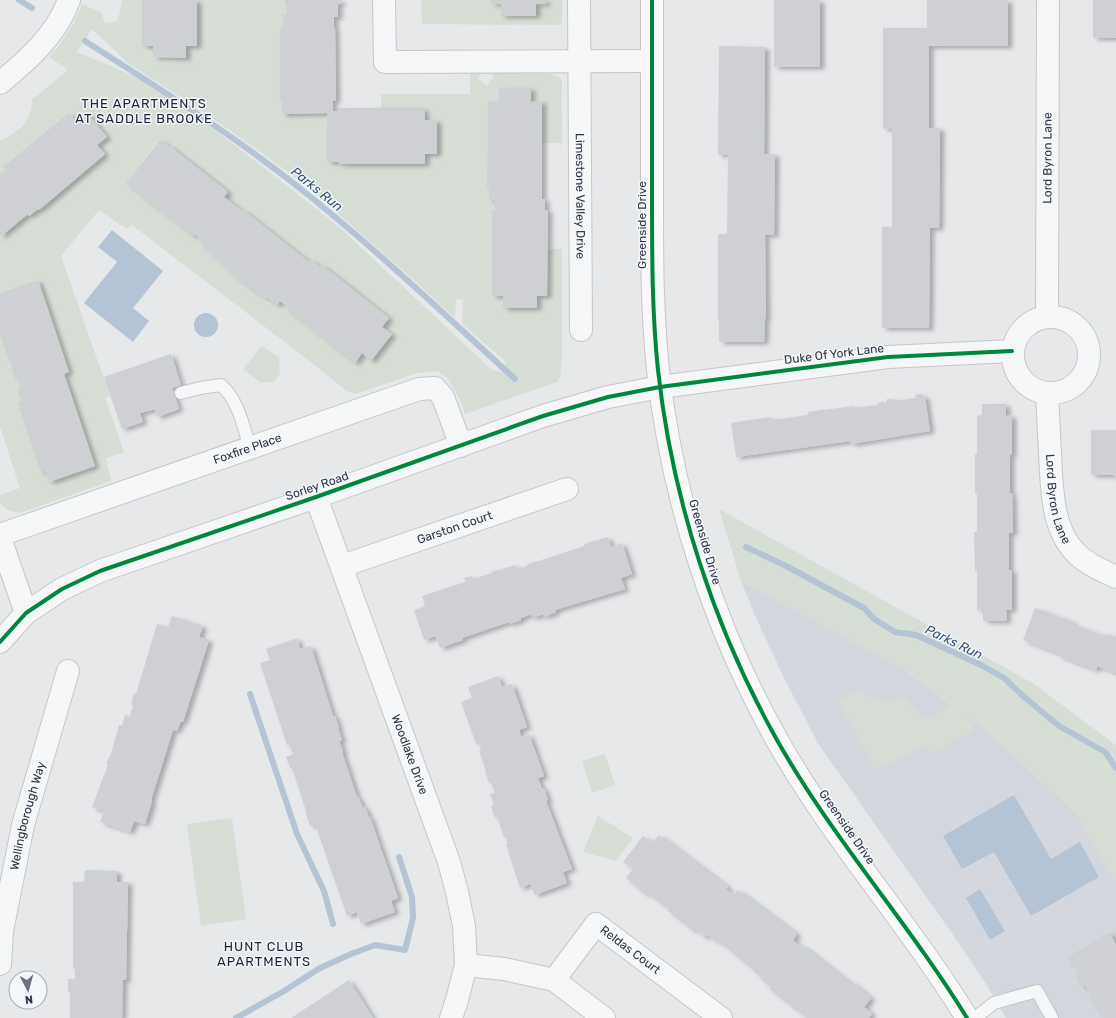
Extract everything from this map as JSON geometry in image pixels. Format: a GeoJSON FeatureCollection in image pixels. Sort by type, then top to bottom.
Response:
{"type":"FeatureCollection","features":[{"type":"Feature","properties":{"kind":"street"},"geometry":{"type":"LineString","coordinates":[[0,83],[23,64],[46,39],[62,19],[69,0]]}},
{"type":"Feature","properties":{"kind":"street"},"geometry":{"type":"LineString","coordinates":[[384,0],[385,62],[652,61]]}},
{"type":"Feature","properties":{"kind":"street","name":"Limestone Valley Drive"},"geometry":{"type":"LineString","coordinates":[[579,0],[582,330]]}},
{"type":"Feature","properties":{"kind":"street","name":"Greenside Drive"},"geometry":{"type":"LineString","coordinates":[[652,0],[653,292],[655,334],[660,387],[674,463],[701,564],[717,613],[754,698],[778,742],[803,783],[837,833],[917,941],[967,1018]]}},
{"type":"Feature","properties":{"kind":"street","name":"Lord Byron Lane"},"geometry":{"type":"LineString","coordinates":[[1047,316],[1048,0]]}},
{"type":"Feature","properties":{"kind":"street"},"geometry":{"type":"LineString","coordinates":[[1047,316],[1065,319],[1078,327],[1086,338],[1089,352],[1087,368],[1076,384],[1064,391],[1047,393],[1037,391],[1024,382],[1014,367],[1012,351],[1015,339],[1023,328],[1035,320],[1047,316]]}},
{"type":"Feature","properties":{"kind":"street","name":"Duke Of York Lane"},"geometry":{"type":"LineString","coordinates":[[660,387],[888,357],[1012,351]]}},
{"type":"Feature","properties":{"kind":"street","name":"Sorley Road"},"geometry":{"type":"LineString","coordinates":[[0,642],[26,613],[62,589],[100,571],[316,497],[543,416],[608,397],[660,387]]}},
{"type":"Feature","properties":{"kind":"street","name":"Foxfire Place"},"geometry":{"type":"LineString","coordinates":[[0,535],[419,389],[435,388],[443,397],[461,446]]}},
{"type":"Feature","properties":{"kind":"street","name":"Lord Byron Lane"},"geometry":{"type":"LineString","coordinates":[[1047,393],[1052,489],[1057,518],[1064,537],[1075,552],[1092,567],[1116,577]]}},
{"type":"Feature","properties":{"kind":"street","name":"Garston Court"},"geometry":{"type":"LineString","coordinates":[[342,566],[567,489]]}},
{"type":"Feature","properties":{"kind":"street","name":"Woodlake Drive"},"geometry":{"type":"LineString","coordinates":[[316,497],[449,862],[457,892],[464,926],[466,965],[451,1018]]}},
{"type":"Feature","properties":{"kind":"street"},"geometry":{"type":"LineString","coordinates":[[0,538],[26,613]]}},
{"type":"Feature","properties":{"kind":"street","name":"Wellingborough Way"},"geometry":{"type":"LineString","coordinates":[[0,964],[1,931],[23,826],[68,671]]}},
{"type":"Feature","properties":{"kind":"street","name":"Reldas Court"},"geometry":{"type":"LineString","coordinates":[[554,980],[596,924],[720,1018]]}},
{"type":"Feature","properties":{"kind":"street"},"geometry":{"type":"LineString","coordinates":[[466,965],[504,969],[554,980],[604,1018]]}},
{"type":"Feature","properties":{"kind":"lane"},"geometry":{"type":"LineString","coordinates":[[181,393],[221,385],[229,392],[237,407],[250,448]]}},
{"type":"Feature","properties":{"kind":"lane"},"geometry":{"type":"LineString","coordinates":[[975,1018],[994,1003],[1037,991],[1052,1018]]}},
{"type":"Feature","properties":{"kind":"shaded area"},"geometry":{"type":"Polygon","coordinates":[[[122,0],[142,0],[142,46],[153,46],[153,57],[185,58],[186,46],[197,46],[197,0],[285,0],[285,4],[287,5],[287,15],[283,15],[283,27],[280,28],[280,101],[282,101],[282,114],[327,113],[327,162],[339,162],[339,164],[425,164],[425,154],[437,154],[437,120],[425,120],[424,108],[381,108],[381,94],[470,94],[470,73],[483,72],[477,78],[487,86],[494,77],[492,75],[493,73],[551,74],[560,78],[562,81],[562,143],[542,143],[542,102],[531,102],[531,89],[499,88],[498,102],[488,102],[487,187],[489,187],[495,200],[495,210],[492,210],[492,296],[503,296],[503,308],[537,308],[537,296],[547,296],[547,249],[562,249],[562,360],[560,377],[557,382],[465,414],[460,400],[448,378],[437,371],[417,373],[355,394],[347,391],[132,225],[127,229],[99,210],[61,256],[110,396],[105,398],[124,452],[106,458],[111,481],[20,513],[11,511],[2,505],[0,503],[0,495],[20,488],[0,427],[0,334],[15,378],[17,378],[20,388],[17,389],[21,401],[17,403],[41,471],[45,470],[49,482],[95,466],[64,374],[69,372],[38,281],[0,293],[0,237],[28,214],[29,216],[39,209],[105,155],[97,145],[107,137],[86,112],[76,121],[0,174],[0,141],[13,134],[23,125],[30,114],[32,100],[68,70],[49,57],[53,51],[57,49],[74,23],[82,4],[102,13],[104,22],[109,23],[117,21],[122,0]],[[92,29],[77,52],[137,78],[206,123],[339,227],[492,370],[507,373],[505,361],[462,324],[463,300],[456,299],[455,318],[318,196],[280,166],[205,113],[129,64],[92,29]],[[159,140],[126,183],[203,241],[200,245],[265,298],[267,297],[277,305],[280,301],[355,362],[362,353],[371,360],[392,334],[382,327],[389,318],[311,260],[309,262],[243,210],[242,211],[224,197],[170,146],[169,147],[159,140]]]}},
{"type":"Feature","properties":{"kind":"shaded area"},"geometry":{"type":"Polygon","coordinates":[[[421,0],[491,0],[536,15],[536,4],[546,4],[546,0],[562,0],[562,25],[422,24],[421,0]]]}},
{"type":"Feature","properties":{"kind":"shaded area"},"geometry":{"type":"Polygon","coordinates":[[[262,346],[279,357],[280,373],[275,381],[261,383],[243,369],[262,346]]]}},
{"type":"Feature","properties":{"kind":"shaded area"},"geometry":{"type":"Polygon","coordinates":[[[719,509],[1034,684],[1116,745],[1116,881],[1075,812],[987,731],[966,716],[975,729],[931,754],[924,746],[876,770],[838,701],[859,690],[883,703],[903,697],[923,718],[932,717],[951,704],[902,668],[741,581],[719,509]]]}},
{"type":"Feature","properties":{"kind":"shaded area"},"geometry":{"type":"Polygon","coordinates":[[[741,581],[902,668],[987,731],[1075,812],[1116,881],[1116,1018],[1006,1018],[988,987],[958,942],[819,745],[785,680],[757,620],[741,581]]]}},
{"type":"Feature","properties":{"kind":"shaded area"},"geometry":{"type":"Polygon","coordinates":[[[605,754],[615,785],[592,793],[582,761],[605,754]]]}},
{"type":"Feature","properties":{"kind":"shaded area"},"geometry":{"type":"Polygon","coordinates":[[[598,816],[633,838],[616,861],[583,852],[598,816]]]}},
{"type":"Feature","properties":{"kind":"shaded area"},"geometry":{"type":"Polygon","coordinates":[[[232,818],[246,919],[201,926],[187,824],[232,818]]]}},
{"type":"Feature","properties":{"kind":"water"},"geometry":{"type":"Polygon","coordinates":[[[112,230],[163,271],[133,308],[149,321],[133,342],[84,303],[117,262],[98,247],[112,230]]]}},
{"type":"Feature","properties":{"kind":"water"},"geometry":{"type":"Polygon","coordinates":[[[206,313],[214,317],[218,325],[214,333],[206,337],[198,333],[194,325],[198,317],[206,313]]]}},
{"type":"Feature","properties":{"kind":"water"},"geometry":{"type":"Polygon","coordinates":[[[1014,795],[1051,859],[1080,842],[1099,877],[1031,916],[994,852],[962,869],[943,836],[1014,795]]]}},
{"type":"Feature","properties":{"kind":"water"},"geometry":{"type":"Polygon","coordinates":[[[980,889],[1005,931],[990,940],[966,898],[980,889]]]}},
{"type":"Feature","properties":{"kind":"building"},"geometry":{"type":"Polygon","coordinates":[[[142,0],[197,0],[197,46],[186,46],[186,58],[153,57],[153,46],[142,46],[142,0]]]}},
{"type":"Feature","properties":{"kind":"building"},"geometry":{"type":"Polygon","coordinates":[[[285,0],[341,0],[341,4],[338,4],[338,17],[334,17],[336,101],[333,100],[333,111],[338,111],[338,108],[424,108],[425,120],[437,120],[437,154],[425,154],[425,164],[339,164],[339,162],[327,162],[327,113],[282,114],[282,101],[280,101],[280,27],[283,27],[283,15],[287,15],[287,5],[285,4],[285,0]]]}},
{"type":"Feature","properties":{"kind":"building"},"geometry":{"type":"Polygon","coordinates":[[[491,0],[546,0],[546,4],[536,4],[536,16],[501,16],[501,4],[491,4],[491,0]]]}},
{"type":"Feature","properties":{"kind":"building"},"geometry":{"type":"Polygon","coordinates":[[[774,0],[820,0],[820,67],[774,67],[774,0]]]}},
{"type":"Feature","properties":{"kind":"building"},"geometry":{"type":"Polygon","coordinates":[[[927,0],[1008,0],[1008,46],[929,46],[929,128],[940,128],[939,228],[930,228],[929,328],[882,328],[882,227],[892,227],[892,128],[883,129],[883,28],[927,28],[927,0]]]}},
{"type":"Feature","properties":{"kind":"building"},"geometry":{"type":"Polygon","coordinates":[[[1093,0],[1116,0],[1116,38],[1093,38],[1093,0]]]}},
{"type":"Feature","properties":{"kind":"building"},"geometry":{"type":"Polygon","coordinates":[[[719,46],[765,47],[764,154],[775,154],[774,235],[765,235],[766,319],[764,342],[719,342],[718,234],[727,234],[728,155],[718,155],[719,46]]]}},
{"type":"Feature","properties":{"kind":"building"},"geometry":{"type":"Polygon","coordinates":[[[499,88],[531,88],[531,102],[542,101],[542,199],[545,199],[545,210],[548,210],[547,296],[537,296],[537,308],[503,308],[503,296],[492,296],[492,210],[495,210],[495,200],[489,200],[489,187],[487,187],[488,102],[498,102],[499,88]]]}},
{"type":"Feature","properties":{"kind":"building"},"geometry":{"type":"Polygon","coordinates":[[[86,112],[107,137],[97,145],[105,154],[39,210],[38,209],[29,216],[28,214],[0,237],[0,174],[5,170],[3,167],[69,113],[76,121],[86,112]]]}},
{"type":"Feature","properties":{"kind":"building"},"geometry":{"type":"Polygon","coordinates":[[[160,140],[169,147],[170,146],[228,192],[224,197],[242,211],[243,210],[309,262],[311,260],[320,267],[322,265],[389,318],[382,327],[392,334],[371,361],[362,353],[355,363],[287,309],[288,307],[280,301],[277,305],[240,280],[200,244],[203,241],[195,234],[193,236],[126,183],[160,140]]]}},
{"type":"Feature","properties":{"kind":"building"},"geometry":{"type":"Polygon","coordinates":[[[38,280],[69,372],[64,374],[95,466],[49,482],[45,470],[41,472],[17,402],[21,401],[17,389],[20,388],[17,378],[15,378],[0,334],[0,293],[38,280]]]}},
{"type":"Feature","properties":{"kind":"building"},"geometry":{"type":"Polygon","coordinates":[[[171,354],[181,385],[172,388],[179,409],[157,417],[155,409],[140,413],[143,422],[122,429],[104,377],[171,354]]]}},
{"type":"Feature","properties":{"kind":"building"},"geometry":{"type":"Polygon","coordinates":[[[922,394],[923,397],[925,397],[930,431],[851,444],[851,441],[736,457],[731,423],[771,417],[772,420],[808,415],[808,412],[855,406],[855,408],[878,405],[877,403],[884,402],[886,404],[887,399],[893,399],[894,401],[916,398],[915,395],[922,394]]]}},
{"type":"Feature","properties":{"kind":"building"},"geometry":{"type":"Polygon","coordinates":[[[982,404],[1006,404],[1006,416],[1012,415],[1010,494],[1012,493],[1013,533],[1009,533],[1009,570],[1012,570],[1012,610],[1006,610],[1007,621],[983,621],[983,609],[977,610],[977,570],[975,571],[974,532],[977,532],[975,454],[977,454],[977,416],[982,415],[982,404]]]}},
{"type":"Feature","properties":{"kind":"building"},"geometry":{"type":"Polygon","coordinates":[[[1091,430],[1116,430],[1116,477],[1114,477],[1114,475],[1091,475],[1091,430]]]}},
{"type":"Feature","properties":{"kind":"building"},"geometry":{"type":"Polygon","coordinates":[[[608,537],[611,547],[622,543],[632,574],[621,578],[625,589],[555,610],[556,612],[544,617],[543,614],[533,618],[531,614],[521,618],[521,620],[509,624],[509,622],[462,638],[463,640],[440,648],[436,636],[424,640],[414,610],[425,606],[422,596],[465,582],[464,578],[472,576],[473,579],[516,565],[517,570],[527,566],[526,565],[608,537]]]}},
{"type":"Feature","properties":{"kind":"building"},"geometry":{"type":"Polygon","coordinates":[[[1035,608],[1073,622],[1072,624],[1106,636],[1107,634],[1116,637],[1116,673],[1097,666],[1096,670],[1023,640],[1035,608]]]}},
{"type":"Feature","properties":{"kind":"building"},"geometry":{"type":"Polygon","coordinates":[[[172,616],[203,626],[199,637],[209,640],[183,722],[181,721],[177,731],[173,730],[145,824],[134,821],[130,832],[100,822],[104,811],[92,807],[108,765],[106,764],[110,757],[119,725],[122,726],[125,715],[130,716],[134,693],[136,694],[157,624],[168,627],[172,616]]]}},
{"type":"Feature","properties":{"kind":"building"},"geometry":{"type":"Polygon","coordinates":[[[297,638],[300,649],[311,646],[333,716],[335,716],[339,728],[342,740],[339,741],[357,797],[358,796],[363,808],[365,807],[369,818],[370,817],[398,898],[391,901],[395,912],[361,924],[357,912],[347,916],[315,824],[310,826],[292,768],[290,768],[286,757],[293,754],[289,744],[287,745],[260,663],[270,660],[266,649],[297,638]]]}},
{"type":"Feature","properties":{"kind":"building"},"geometry":{"type":"Polygon","coordinates":[[[498,676],[502,687],[512,684],[527,727],[519,730],[521,737],[529,734],[544,776],[538,778],[542,789],[544,788],[548,800],[546,801],[572,869],[563,872],[567,883],[535,895],[530,884],[520,888],[506,844],[508,843],[504,837],[497,817],[495,818],[491,806],[494,805],[490,794],[495,793],[491,783],[489,783],[485,771],[479,751],[481,750],[479,743],[476,744],[461,702],[472,698],[468,687],[498,676]]]}},
{"type":"Feature","properties":{"kind":"building"},"geometry":{"type":"Polygon","coordinates":[[[659,835],[728,887],[726,889],[734,895],[738,890],[797,934],[793,940],[801,947],[802,945],[871,998],[864,1007],[872,1014],[869,1018],[807,1018],[769,989],[771,987],[761,980],[762,978],[753,971],[754,970],[717,940],[715,941],[706,934],[704,937],[695,929],[694,931],[668,911],[669,909],[664,904],[663,905],[646,892],[645,894],[626,878],[633,869],[623,862],[643,836],[652,843],[659,835]]]}},
{"type":"Feature","properties":{"kind":"building"},"geometry":{"type":"Polygon","coordinates":[[[85,870],[117,871],[117,882],[128,882],[126,980],[123,980],[122,1018],[70,1018],[70,992],[68,991],[68,979],[75,979],[75,968],[73,969],[73,882],[84,882],[85,870]]]}},
{"type":"Feature","properties":{"kind":"building"},"geometry":{"type":"Polygon","coordinates":[[[1109,932],[1116,944],[1116,1018],[1105,1018],[1100,1010],[1098,1011],[1090,998],[1092,997],[1085,985],[1082,987],[1075,975],[1078,973],[1068,957],[1109,932]]]}},
{"type":"Feature","properties":{"kind":"building"},"geometry":{"type":"Polygon","coordinates":[[[349,980],[373,1018],[291,1018],[349,980]]]}},
{"type":"Feature","properties":{"kind":"waterway","name":"Parks Run"},"geometry":{"type":"LineString","coordinates":[[19,0],[32,8]]}},
{"type":"Feature","properties":{"kind":"waterway","name":"Parks Run"},"geometry":{"type":"LineString","coordinates":[[85,41],[166,93],[272,166],[381,256],[515,379]]}},
{"type":"Feature","properties":{"kind":"waterway","name":"Parks Run"},"geometry":{"type":"LineString","coordinates":[[746,547],[786,566],[864,608],[874,619],[895,632],[916,635],[981,665],[1004,678],[1059,726],[1105,752],[1116,768]]}},
{"type":"Feature","properties":{"kind":"waterway"},"geometry":{"type":"LineString","coordinates":[[250,694],[297,834],[324,891],[333,924]]}},
{"type":"Feature","properties":{"kind":"waterway"},"geometry":{"type":"LineString","coordinates":[[236,1018],[284,991],[320,968],[351,954],[375,945],[405,950],[413,918],[412,897],[399,857]]}},
{"type":"Feature","properties":{"kind":"cycle path"},"geometry":{"type":"LineString","coordinates":[[652,0],[652,263],[656,349],[665,418],[674,466],[685,514],[699,561],[715,607],[734,653],[754,697],[777,740],[822,811],[920,948],[967,1018]]}},
{"type":"Feature","properties":{"kind":"cycle path"},"geometry":{"type":"LineString","coordinates":[[0,642],[26,613],[62,589],[100,571],[316,497],[543,416],[608,397],[660,387],[888,357],[1012,351]]}},
{"type":"Feature","properties":{"kind":"district","name":"THE APARTMENTS AT SADDLE BROOKE"},"geometry":{"type":"Point","coordinates":[144,110]}},
{"type":"Feature","properties":{"kind":"district","name":"HUNT CLUB APARTMENTS"},"geometry":{"type":"Point","coordinates":[264,954]}}]}
